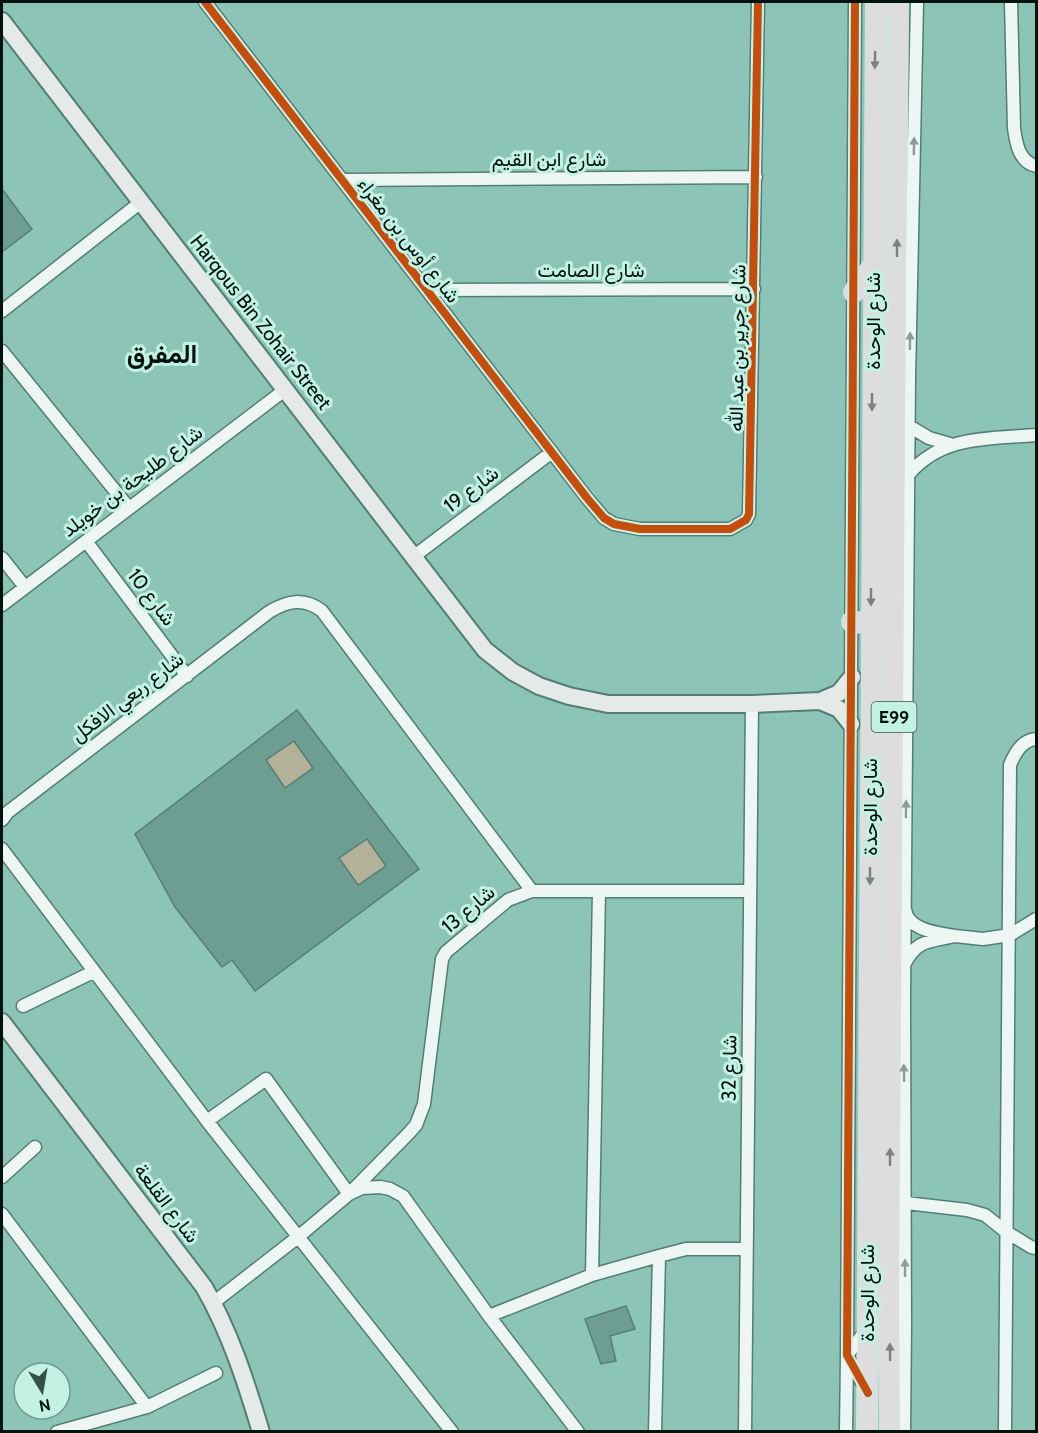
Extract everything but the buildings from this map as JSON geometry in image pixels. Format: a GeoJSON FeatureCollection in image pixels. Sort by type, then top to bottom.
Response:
{"type":"FeatureCollection","features":[{"type":"Feature","properties":{"kind":"main road","name":"شارع الوحدة"},"geometry":{"type":"LineString","coordinates":[[867,1431],[862,623],[873,266],[876,2]]}},
{"type":"Feature","properties":{"kind":"main road","name":"شارع الوحدة"},"geometry":{"type":"LineString","coordinates":[[890,1431],[891,1031],[902,525],[897,357],[898,2]]}},
{"type":"Feature","properties":{"kind":"main road"},"geometry":{"type":"LineString","coordinates":[[854,292],[873,266]]}},
{"type":"Feature","properties":{"kind":"main road"},"geometry":{"type":"LineString","coordinates":[[897,357],[909,378]]}},
{"type":"Feature","properties":{"kind":"main road"},"geometry":{"type":"LineString","coordinates":[[866,1266],[873,1247],[881,1246],[885,1252],[889,1288]]}},
{"type":"Feature","properties":{"kind":"street","name":"شارع أوس بن مغراء"},"geometry":{"type":"LineString","coordinates":[[206,2],[587,498]]}},
{"type":"Feature","properties":{"kind":"street","name":"شارع جرير بن عبد الله"},"geometry":{"type":"LineString","coordinates":[[587,498],[604,518],[614,524],[640,529],[730,529],[746,520],[749,514],[759,2]]}},
{"type":"Feature","properties":{"kind":"street"},"geometry":{"type":"LineString","coordinates":[[846,1431],[851,724],[852,677],[862,623],[854,292],[855,2]]}},
{"type":"Feature","properties":{"kind":"street"},"geometry":{"type":"LineString","coordinates":[[904,1431],[906,1203],[903,1000],[905,868],[902,525],[909,474],[917,2]]}},
{"type":"Feature","properties":{"kind":"street"},"geometry":{"type":"LineString","coordinates":[[1011,2],[1014,128],[1017,147],[1030,165],[1036,166]]}},
{"type":"Feature","properties":{"kind":"street","name":"Harqous Bin Zohair Street"},"geometry":{"type":"LineString","coordinates":[[2,21],[485,650],[513,672],[539,686],[569,696],[608,704],[820,702]]}},
{"type":"Feature","properties":{"kind":"street","name":"شارع ابن القيم"},"geometry":{"type":"LineString","coordinates":[[343,180],[756,177]]}},
{"type":"Feature","properties":{"kind":"street"},"geometry":{"type":"LineString","coordinates":[[2,311],[141,202]]}},
{"type":"Feature","properties":{"kind":"street","name":"شارع الصامت"},"geometry":{"type":"LineString","coordinates":[[427,290],[754,289]]}},
{"type":"Feature","properties":{"kind":"street"},"geometry":{"type":"LineString","coordinates":[[2,351],[129,508]]}},
{"type":"Feature","properties":{"kind":"street","name":"شارع طليحة بن خويلد"},"geometry":{"type":"LineString","coordinates":[[2,605],[286,389]]}},
{"type":"Feature","properties":{"kind":"street"},"geometry":{"type":"LineString","coordinates":[[909,426],[929,438],[950,444]]}},
{"type":"Feature","properties":{"kind":"street"},"geometry":{"type":"LineString","coordinates":[[909,474],[927,456],[950,444],[1036,435]]}},
{"type":"Feature","properties":{"kind":"street","name":"شارع 19"},"geometry":{"type":"LineString","coordinates":[[413,557],[552,452]]}},
{"type":"Feature","properties":{"kind":"street","name":"شارع 10"},"geometry":{"type":"LineString","coordinates":[[86,541],[187,676]]}},
{"type":"Feature","properties":{"kind":"street"},"geometry":{"type":"LineString","coordinates":[[2,558],[25,587]]}},
{"type":"Feature","properties":{"kind":"street","name":"شارع ربعي الافكل"},"geometry":{"type":"LineString","coordinates":[[5,816],[269,612],[279,606],[300,602],[313,604],[322,611],[532,891]]}},
{"type":"Feature","properties":{"kind":"street"},"geometry":{"type":"LineString","coordinates":[[820,702],[839,693],[852,677]]}},
{"type":"Feature","properties":{"kind":"street"},"geometry":{"type":"LineString","coordinates":[[820,702],[839,709],[851,724]]}},
{"type":"Feature","properties":{"kind":"street","name":"شارع 32"},"geometry":{"type":"LineString","coordinates":[[745,1431],[752,704]]}},
{"type":"Feature","properties":{"kind":"street"},"geometry":{"type":"LineString","coordinates":[[1005,1431],[1010,765],[1014,754],[1022,745],[1031,739],[1036,739]]}},
{"type":"Feature","properties":{"kind":"street"},"geometry":{"type":"LineString","coordinates":[[894,844],[905,868]]}},
{"type":"Feature","properties":{"kind":"street"},"geometry":{"type":"LineString","coordinates":[[2,849],[93,972],[297,1238],[452,1431]]}},
{"type":"Feature","properties":{"kind":"street","name":"شارع 13"},"geometry":{"type":"LineString","coordinates":[[213,1304],[349,1194],[416,1125],[424,1104],[442,959],[446,952],[508,900],[532,891],[750,891]]}},
{"type":"Feature","properties":{"kind":"street"},"geometry":{"type":"LineString","coordinates":[[592,1275],[599,891]]}},
{"type":"Feature","properties":{"kind":"street"},"geometry":{"type":"LineString","coordinates":[[905,908],[905,913],[914,924],[925,930],[983,939],[1010,935],[1036,919]]}},
{"type":"Feature","properties":{"kind":"street"},"geometry":{"type":"LineString","coordinates":[[903,969],[913,949],[921,944],[955,936]]}},
{"type":"Feature","properties":{"kind":"street"},"geometry":{"type":"LineString","coordinates":[[23,1006],[93,972]]}},
{"type":"Feature","properties":{"kind":"street"},"geometry":{"type":"LineString","coordinates":[[891,1031],[903,1000]]}},
{"type":"Feature","properties":{"kind":"street","name":"شارع القلعة"},"geometry":{"type":"LineString","coordinates":[[2,1022],[197,1277],[213,1304],[240,1365],[261,1431]]}},
{"type":"Feature","properties":{"kind":"street"},"geometry":{"type":"LineString","coordinates":[[207,1121],[266,1079],[349,1194],[362,1188],[380,1187],[403,1196],[572,1429]]}},
{"type":"Feature","properties":{"kind":"street"},"geometry":{"type":"LineString","coordinates":[[2,1177],[35,1147]]}},
{"type":"Feature","properties":{"kind":"street"},"geometry":{"type":"LineString","coordinates":[[906,1203],[967,1210],[985,1215],[1005,1231],[1036,1248]]}},
{"type":"Feature","properties":{"kind":"street"},"geometry":{"type":"LineString","coordinates":[[2,1214],[147,1407]]}},
{"type":"Feature","properties":{"kind":"street"},"geometry":{"type":"LineString","coordinates":[[489,1316],[592,1275],[659,1256],[686,1250],[746,1249]]}},
{"type":"Feature","properties":{"kind":"street"},"geometry":{"type":"LineString","coordinates":[[655,1431],[659,1256]]}},
{"type":"Feature","properties":{"kind":"street"},"geometry":{"type":"LineString","coordinates":[[889,1288],[905,1326]]}},
{"type":"Feature","properties":{"kind":"street"},"geometry":{"type":"LineString","coordinates":[[847,1355],[867,1329]]}},
{"type":"Feature","properties":{"kind":"street"},"geometry":{"type":"LineString","coordinates":[[847,1355],[868,1393]]}},
{"type":"Feature","properties":{"kind":"street"},"geometry":{"type":"LineString","coordinates":[[57,1431],[147,1407],[216,1373]]}},
{"type":"Feature","properties":{"kind":"shaded area"},"geometry":{"type":"Polygon","coordinates":[[[294,741],[313,768],[285,788],[266,760],[294,741]]]}},
{"type":"Feature","properties":{"kind":"shaded area"},"geometry":{"type":"Polygon","coordinates":[[[367,839],[386,866],[358,885],[339,858],[367,839]]]}},
{"type":"Feature","properties":{"kind":"cycle path"},"geometry":{"type":"LineString","coordinates":[[205,2],[587,498],[604,518],[614,524],[640,529],[730,529],[746,520],[749,514],[758,2]]}},
{"type":"Feature","properties":{"kind":"cycle path"},"geometry":{"type":"LineString","coordinates":[[855,2],[847,1355],[868,1393]]}},
{"type":"Feature","properties":{"kind":"district","name":"المفرق"},"geometry":{"type":"Point","coordinates":[162,354]}}]}
